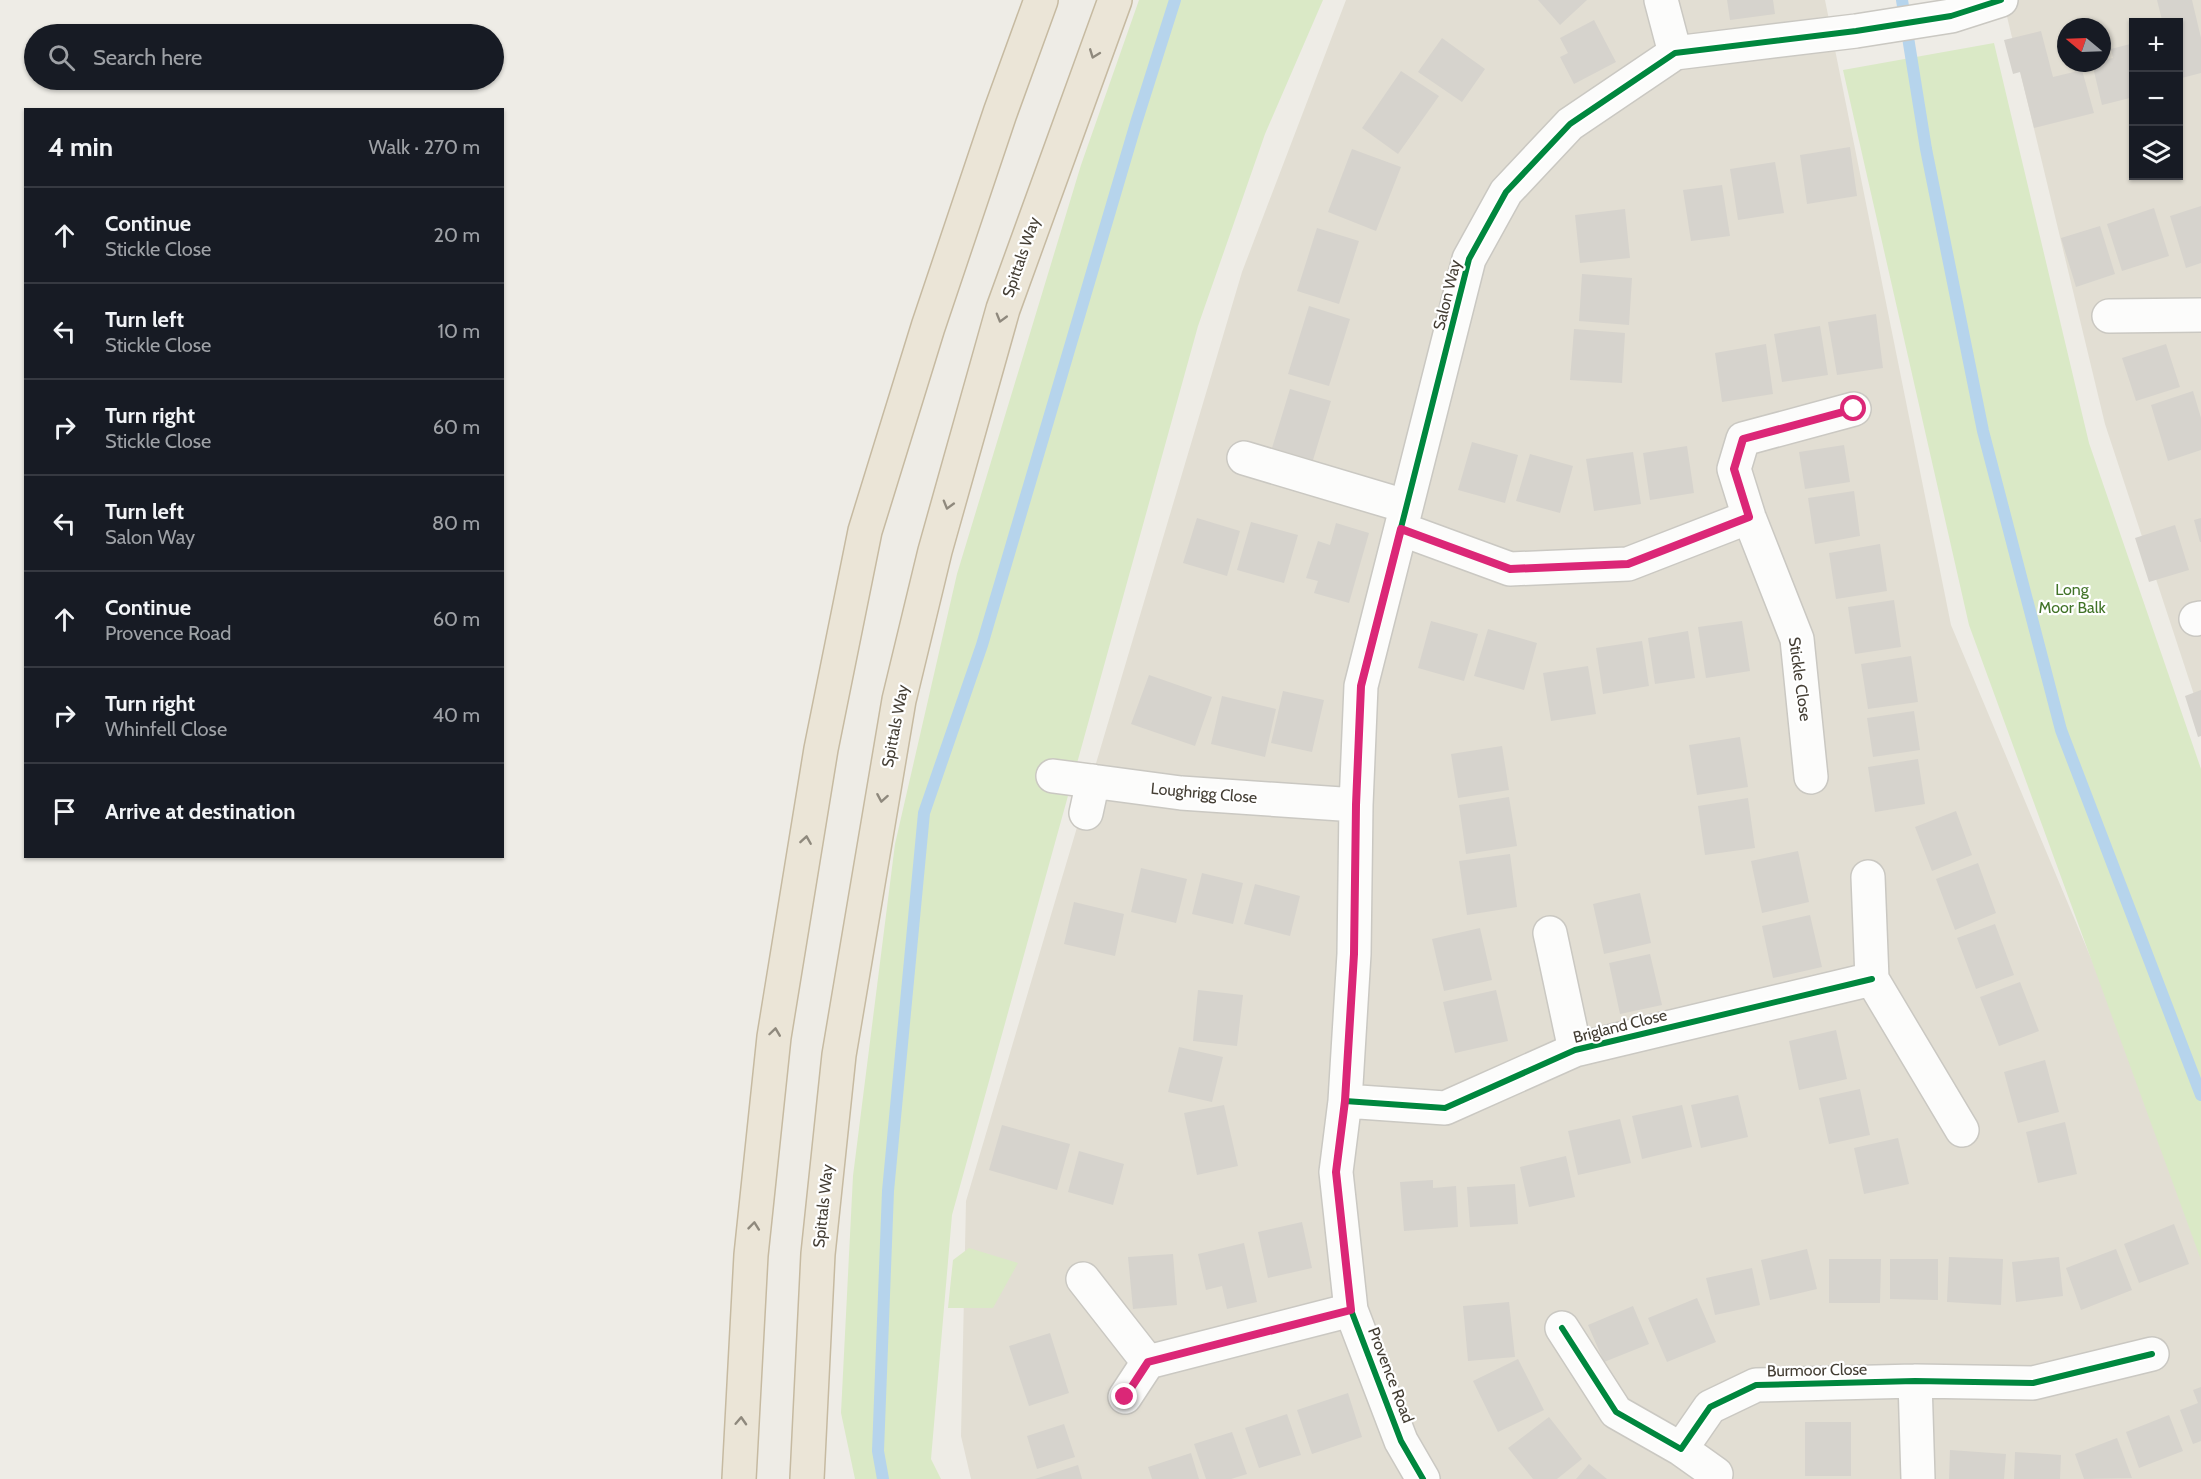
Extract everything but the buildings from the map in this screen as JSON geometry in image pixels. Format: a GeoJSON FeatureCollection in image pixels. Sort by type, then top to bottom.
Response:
{"type":"FeatureCollection","features":[{"type":"Feature","properties":{"kind":"highway"},"geometry":{"type":"LineString","coordinates":[[739,1479],[751,1255],[774,1037],[821,749],[862,543],[928,327],[1000,112],[1041,0]]}},
{"type":"Feature","properties":{"kind":"highway","name":"Spittals Way"},"geometry":{"type":"LineString","coordinates":[[807,1479],[818,1254],[839,1055],[899,700],[935,551],[1003,309],[1115,0]]}},
{"type":"Feature","properties":{"kind":"street"},"geometry":{"type":"LineString","coordinates":[[1661,0],[1675,53]]}},
{"type":"Feature","properties":{"kind":"street","name":"Salon Way"},"geometry":{"type":"LineString","coordinates":[[1354,954],[1356,805],[1361,686],[1469,259],[1506,192],[1570,124],[1675,53],[1856,31],[1951,16],[2001,0]]}},
{"type":"Feature","properties":{"kind":"street"},"geometry":{"type":"LineString","coordinates":[[2109,316],[2201,315]]}},
{"type":"Feature","properties":{"kind":"street","name":"Stickle Close"},"geometry":{"type":"LineString","coordinates":[[1811,777],[1797,639],[1749,517],[1734,469],[1743,439],[1854,409]]}},
{"type":"Feature","properties":{"kind":"street"},"geometry":{"type":"LineString","coordinates":[[1244,458],[1403,517],[1510,569],[1628,564],[1749,517]]}},
{"type":"Feature","properties":{"kind":"street","name":"Loughrigg Close"},"geometry":{"type":"LineString","coordinates":[[1053,776],[1090,797],[1181,793],[1356,805]]}},
{"type":"Feature","properties":{"kind":"street"},"geometry":{"type":"LineString","coordinates":[[1868,877],[1872,979],[1962,1130]]}},
{"type":"Feature","properties":{"kind":"street","name":"Brigland Close"},"geometry":{"type":"LineString","coordinates":[[1550,933],[1575,1050]]}},
{"type":"Feature","properties":{"kind":"street","name":"Provence Road"},"geometry":{"type":"LineString","coordinates":[[1354,954],[1345,1101],[1336,1172],[1351,1310],[1401,1440],[1423,1479]]}},
{"type":"Feature","properties":{"kind":"street","name":"Brigland Close"},"geometry":{"type":"LineString","coordinates":[[1345,1101],[1445,1108],[1575,1050],[1872,979]]}},
{"type":"Feature","properties":{"kind":"street"},"geometry":{"type":"LineString","coordinates":[[1083,1279],[1148,1362]]}},
{"type":"Feature","properties":{"kind":"street"},"geometry":{"type":"LineString","coordinates":[[1125,1397],[1148,1362],[1351,1310]]}},
{"type":"Feature","properties":{"kind":"street"},"geometry":{"type":"LineString","coordinates":[[1562,1328],[1616,1412],[1681,1449],[1716,1474]]}},
{"type":"Feature","properties":{"kind":"street","name":"Burmoor Close"},"geometry":{"type":"LineString","coordinates":[[1681,1449],[1710,1407],[1756,1385],[1915,1381],[2033,1383],[2152,1354]]}},
{"type":"Feature","properties":{"kind":"street"},"geometry":{"type":"LineString","coordinates":[[1915,1381],[1918,1479]]}},
{"type":"Feature","properties":{"kind":"shaded area"},"geometry":{"type":"Polygon","coordinates":[[[1346,0],[1825,0],[1951,625],[2185,1182],[2201,1230],[2201,1479],[971,1479],[961,1436],[966,1201],[1242,272],[1346,0]]]}},
{"type":"Feature","properties":{"kind":"shaded area"},"geometry":{"type":"Polygon","coordinates":[[[2003,0],[2201,0],[2201,716],[2105,424],[2003,0]]]}},
{"type":"Feature","properties":{"kind":"green space"},"geometry":{"type":"Polygon","coordinates":[[[1139,0],[1323,0],[1265,134],[1198,326],[952,1215],[931,1459],[941,1479],[855,1479],[841,1413],[853,1176],[895,844],[957,574],[1081,165],[1139,0]]]}},
{"type":"Feature","properties":{"kind":"green space","name":"Long Moor Balk"},"geometry":{"type":"Polygon","coordinates":[[[1994,43],[2089,443],[2201,769],[2201,1260],[1969,625],[1843,70],[1994,43]]]}},
{"type":"Feature","properties":{"kind":"green space"},"geometry":{"type":"Polygon","coordinates":[[[969,1248],[1018,1263],[993,1308],[948,1308],[953,1260],[969,1248]]]}},
{"type":"Feature","properties":{"kind":"waterway"},"geometry":{"type":"LineString","coordinates":[[883,1479],[878,1451],[888,1191],[924,813],[982,645],[1136,123],[1175,0]]}},
{"type":"Feature","properties":{"kind":"waterway"},"geometry":{"type":"LineString","coordinates":[[1902,0],[1926,149],[1983,431],[2061,730],[2201,1095]]}},
{"type":"Feature","properties":{"kind":"cycle path"},"geometry":{"type":"LineString","coordinates":[[1423,1479],[1401,1441],[1351,1310],[1336,1172],[1345,1101],[1354,954],[1356,805],[1361,686],[1469,259],[1506,192],[1570,124],[1675,53],[1856,31],[1951,16],[2001,0]]}},
{"type":"Feature","properties":{"kind":"cycle path"},"geometry":{"type":"LineString","coordinates":[[1345,1101],[1445,1108],[1575,1050],[1872,979]]}},
{"type":"Feature","properties":{"kind":"cycle path"},"geometry":{"type":"LineString","coordinates":[[1562,1328],[1616,1412],[1681,1449],[1710,1407],[1756,1385],[1915,1381],[2033,1383],[2152,1354]]}},
{"type":"Feature","properties":{"kind":"route"},"geometry":{"type":"LineString","coordinates":[[1125,1397],[1148,1362],[1351,1310],[1336,1172],[1345,1101],[1354,954],[1356,805],[1361,686],[1401,529],[1510,569],[1628,564],[1749,517],[1734,469],[1743,439],[1854,409]]}}]}
